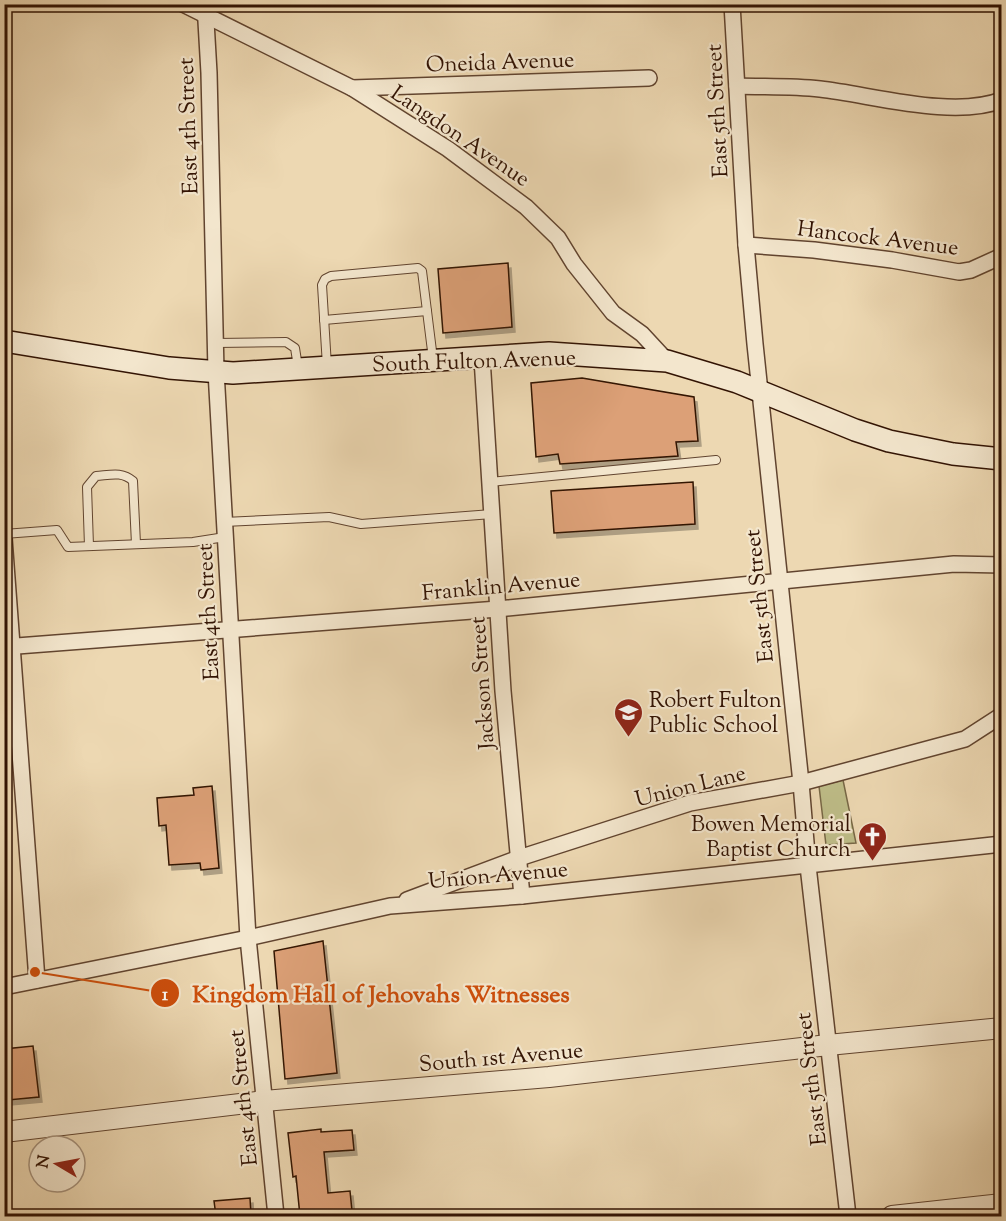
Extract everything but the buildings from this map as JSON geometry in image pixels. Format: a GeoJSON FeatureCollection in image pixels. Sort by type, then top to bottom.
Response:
{"type":"FeatureCollection","features":[{"type":"Feature","properties":{"kind":"main road","name":"South Fulton Avenue"},"geometry":{"type":"LineString","coordinates":[[4,341],[169,368],[233,373],[549,353],[667,361],[737,382],[855,430],[889,441],[953,454],[1002,459]]}},
{"type":"Feature","properties":{"kind":"street","name":"Langdon Avenue"},"geometry":{"type":"LineString","coordinates":[[183,4],[205,9],[352,88],[448,149],[543,221],[613,313],[642,334],[667,361]]}},
{"type":"Feature","properties":{"kind":"street","name":"East 5th Street"},"geometry":{"type":"LineString","coordinates":[[732,4],[746,245],[760,392],[808,866],[848,1216]]}},
{"type":"Feature","properties":{"kind":"street","name":"East 4th Street"},"geometry":{"type":"LineString","coordinates":[[205,9],[216,371],[248,938],[276,1216]]}},
{"type":"Feature","properties":{"kind":"street","name":"Oneida Avenue"},"geometry":{"type":"LineString","coordinates":[[352,88],[649,78]]}},
{"type":"Feature","properties":{"kind":"street"},"geometry":{"type":"LineString","coordinates":[[737,86],[818,89],[960,108],[1002,100]]}},
{"type":"Feature","properties":{"kind":"street","name":"Hancock Avenue"},"geometry":{"type":"LineString","coordinates":[[746,245],[814,250],[959,272],[971,270],[1002,256]]}},
{"type":"Feature","properties":{"kind":"street","name":"Jackson Street"},"geometry":{"type":"LineString","coordinates":[[482,358],[503,691],[522,896]]}},
{"type":"Feature","properties":{"kind":"street"},"geometry":{"type":"LineString","coordinates":[[4,536],[9,646],[38,980]]}},
{"type":"Feature","properties":{"kind":"street","name":"Franklin Avenue"},"geometry":{"type":"LineString","coordinates":[[9,646],[498,609],[954,564],[1002,565]]}},
{"type":"Feature","properties":{"kind":"street","name":"Union Lane"},"geometry":{"type":"LineString","coordinates":[[390,906],[519,858],[690,803],[801,783],[966,739],[1002,715]]}},
{"type":"Feature","properties":{"kind":"street","name":"Union Avenue"},"geometry":{"type":"LineString","coordinates":[[4,987],[248,938],[390,906],[522,896],[1002,844]]}},
{"type":"Feature","properties":{"kind":"street","name":"South 1st Avenue"},"geometry":{"type":"LineString","coordinates":[[4,1132],[264,1101],[549,1077],[828,1045],[1002,1028]]}},
{"type":"Feature","properties":{"kind":"street"},"geometry":{"type":"LineString","coordinates":[[892,1216],[1002,1204]]}},
{"type":"Feature","properties":{"kind":"lane"},"geometry":{"type":"LineString","coordinates":[[327,367],[322,285],[325,279],[331,276],[418,268],[423,271],[434,361]]}},
{"type":"Feature","properties":{"kind":"lane"},"geometry":{"type":"LineString","coordinates":[[324,320],[428,311]]}},
{"type":"Feature","properties":{"kind":"lane"},"geometry":{"type":"LineString","coordinates":[[216,343],[286,342],[294,348],[298,369]]}},
{"type":"Feature","properties":{"kind":"lane"},"geometry":{"type":"LineString","coordinates":[[490,482],[716,460]]}},
{"type":"Feature","properties":{"kind":"lane"},"geometry":{"type":"LineString","coordinates":[[89,546],[87,487],[96,477],[120,474],[133,481],[136,544]]}},
{"type":"Feature","properties":{"kind":"lane"},"geometry":{"type":"LineString","coordinates":[[4,536],[57,530],[68,547],[193,542],[225,530],[329,517],[361,524],[492,514]]}},
{"type":"Feature","properties":{"kind":"shaded area"},"geometry":{"type":"Polygon","coordinates":[[[843,780],[856,843],[826,845],[819,786],[843,780]]]}},
{"type":"Feature","properties":{"kind":"place","name":"Robert Fulton Public School"},"geometry":{"type":"Point","coordinates":[628,738]}},
{"type":"Feature","properties":{"kind":"place","name":"Bowen Memorial Baptist Church"},"geometry":{"type":"Point","coordinates":[872,862]}},
{"type":"Feature","properties":{"kind":"place","name":"Kingdom Hall of Jehovahs Witnesses"},"geometry":{"type":"Point","coordinates":[35,972]}}]}
